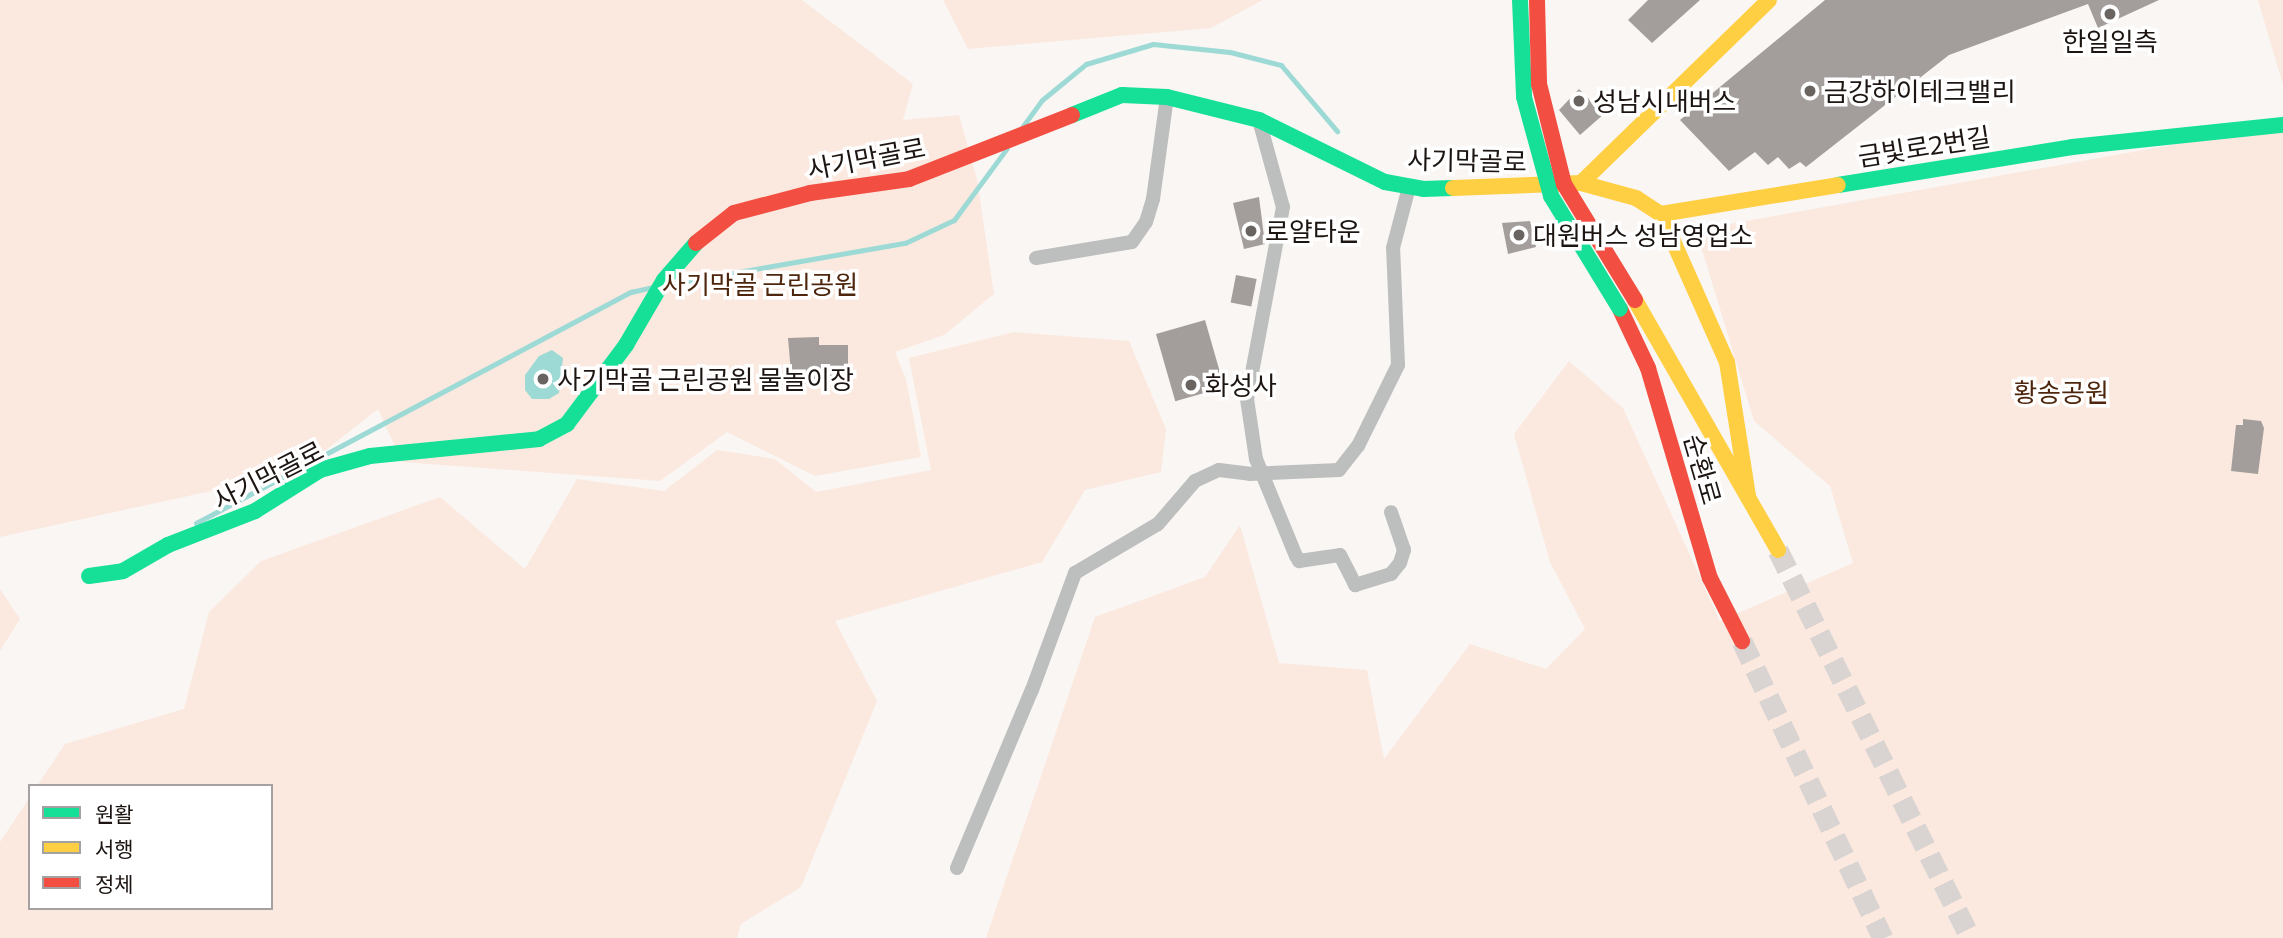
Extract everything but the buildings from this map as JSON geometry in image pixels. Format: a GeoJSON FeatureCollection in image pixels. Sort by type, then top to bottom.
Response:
{"type":"FeatureCollection","features":[{"type":"Feature","properties":{"kind":"street"},"geometry":{"type":"LineString","coordinates":[[1522,0],[1524,75],[1551,185]]}},
{"type":"Feature","properties":{"kind":"street","name":"순환로"},"geometry":{"type":"LineString","coordinates":[[1522,0],[1520,65],[1541,166],[1551,196],[1620,309],[1648,368],[1710,578],[1742,641]]}},
{"type":"Feature","properties":{"kind":"street","name":"순환로"},"geometry":{"type":"LineString","coordinates":[[1537,0],[1539,84],[1564,184],[1635,300],[1778,550]]}},
{"type":"Feature","properties":{"kind":"street"},"geometry":{"type":"LineString","coordinates":[[1581,183],[1769,0]]}},
{"type":"Feature","properties":{"kind":"street","name":"사기막골로"},"geometry":{"type":"LineString","coordinates":[[89,576],[123,571],[168,545],[245,516],[320,470],[370,456],[539,439],[567,424],[591,396],[664,280],[697,243],[734,213],[810,193],[909,179],[1001,145],[1122,95],[1167,97],[1259,120],[1385,182],[1409,187],[1581,183]]}},
{"type":"Feature","properties":{"kind":"street"},"geometry":{"type":"LineString","coordinates":[[1036,258],[1132,242],[1146,222],[1153,199],[1167,97]]}},
{"type":"Feature","properties":{"kind":"street"},"geometry":{"type":"LineString","coordinates":[[1259,120],[1283,207],[1247,399],[1256,474],[1300,561],[1340,555],[1355,585],[1391,574],[1400,563],[1404,550],[1391,512]]}},
{"type":"Feature","properties":{"kind":"street","name":"금빛로2번길"},"geometry":{"type":"LineString","coordinates":[[1661,214],[2071,147],[2283,125]]}},
{"type":"Feature","properties":{"kind":"street"},"geometry":{"type":"LineString","coordinates":[[1581,183],[1636,198],[1661,214],[1727,362],[1748,496]]}},
{"type":"Feature","properties":{"kind":"street"},"geometry":{"type":"LineString","coordinates":[[957,868],[1032,690],[1075,573],[1158,524],[1195,481],[1219,470],[1256,474],[1339,470],[1357,446],[1390,384],[1400,348],[1393,248],[1409,187]]}},
{"type":"Feature","properties":{"kind":"green space","name":"사기막골 근린공원"},"geometry":{"type":"Polygon","coordinates":[[[0,0],[802,0],[913,84],[903,120],[959,115],[977,179],[994,294],[944,335],[895,352],[906,380],[921,457],[815,476],[727,432],[660,481],[402,462],[378,409],[298,472],[0,537],[0,0]]]}},
{"type":"Feature","properties":{"kind":"green space"},"geometry":{"type":"Polygon","coordinates":[[[943,0],[1263,0],[1211,28],[968,49],[943,0]]]}},
{"type":"Feature","properties":{"kind":"green space"},"geometry":{"type":"Polygon","coordinates":[[[2258,0],[2283,0],[2283,85],[2258,0]]]}},
{"type":"Feature","properties":{"kind":"green space","name":"황송공원"},"geometry":{"type":"Polygon","coordinates":[[[2283,125],[2283,938],[986,938],[1095,617],[1205,577],[1240,525],[1279,663],[1367,670],[1384,759],[1470,644],[1546,669],[1585,629],[1550,562],[1514,434],[1569,361],[1623,408],[1720,621],[1853,563],[1830,486],[1754,421],[1696,230],[2283,125]]]}},
{"type":"Feature","properties":{"kind":"green space"},"geometry":{"type":"Polygon","coordinates":[[[1014,332],[1129,341],[1166,429],[1161,472],[1085,490],[1042,562],[835,621],[877,701],[801,887],[741,924],[737,938],[0,938],[0,842],[28,800],[28,910],[273,910],[273,784],[38,784],[65,744],[184,709],[209,612],[261,561],[440,497],[525,569],[577,479],[664,491],[717,450],[775,459],[816,492],[931,470],[909,358],[1014,332]]]}},
{"type":"Feature","properties":{"kind":"green space"},"geometry":{"type":"Polygon","coordinates":[[[0,589],[20,619],[0,651],[0,589]]]}},
{"type":"Feature","properties":{"kind":"water","name":"사기막골 근린공원 물놀이장"},"geometry":{"type":"Polygon","coordinates":[[[552,350],[563,358],[559,393],[549,399],[532,399],[525,390],[525,375],[539,356],[552,350]]]}},
{"type":"Feature","properties":{"kind":"waterway"},"geometry":{"type":"LineString","coordinates":[[1023,126],[1042,100],[1086,64],[1153,44],[1230,52],[1281,65],[1337,131]]}},
{"type":"Feature","properties":{"kind":"waterway"},"geometry":{"type":"LineString","coordinates":[[669,284],[905,243],[954,220],[1007,148]]}},
{"type":"Feature","properties":{"kind":"waterway"},"geometry":{"type":"LineString","coordinates":[[196,523],[631,292],[653,287]]}},
{"type":"Feature","properties":{"kind":"tunnel"},"geometry":{"type":"LineString","coordinates":[[1778,550],[1971,938]]}},
{"type":"Feature","properties":{"kind":"tunnel"},"geometry":{"type":"LineString","coordinates":[[1742,641],[1883,938]]}},
{"type":"Feature","properties":{"kind":"traffic: fast"},"geometry":{"type":"LineString","coordinates":[[1520,0],[1524,97],[1551,196],[1620,309]]}},
{"type":"Feature","properties":{"kind":"traffic: fast"},"geometry":{"type":"LineString","coordinates":[[1072,115],[1122,95],[1167,97],[1259,120],[1385,182],[1423,189],[1453,188]]}},
{"type":"Feature","properties":{"kind":"traffic: fast"},"geometry":{"type":"LineString","coordinates":[[1838,185],[2072,147],[2283,125]]}},
{"type":"Feature","properties":{"kind":"traffic: fast"},"geometry":{"type":"LineString","coordinates":[[89,576],[123,571],[168,545],[255,511],[320,470],[370,456],[539,439],[567,424],[626,345],[664,280],[696,243]]}},
{"type":"Feature","properties":{"kind":"traffic: slow"},"geometry":{"type":"LineString","coordinates":[[1581,183],[1769,0]]}},
{"type":"Feature","properties":{"kind":"traffic: slow"},"geometry":{"type":"LineString","coordinates":[[1453,188],[1581,183],[1636,198],[1661,214],[1838,185]]}},
{"type":"Feature","properties":{"kind":"traffic: slow"},"geometry":{"type":"LineString","coordinates":[[1661,214],[1727,362],[1748,496]]}},
{"type":"Feature","properties":{"kind":"traffic: slow"},"geometry":{"type":"LineString","coordinates":[[1635,300],[1778,550]]}},
{"type":"Feature","properties":{"kind":"traffic: jam"},"geometry":{"type":"LineString","coordinates":[[1537,0],[1539,84],[1564,184],[1635,300]]}},
{"type":"Feature","properties":{"kind":"traffic: jam"},"geometry":{"type":"LineString","coordinates":[[696,243],[734,213],[810,193],[909,179],[1072,115]]}},
{"type":"Feature","properties":{"kind":"traffic: jam"},"geometry":{"type":"LineString","coordinates":[[1620,309],[1648,368],[1710,578],[1742,641]]}},
{"type":"Feature","properties":{"kind":"place","name":"한일일측"},"geometry":{"type":"Point","coordinates":[2110,14]}},
{"type":"Feature","properties":{"kind":"place","name":"금강하이테크밸리"},"geometry":{"type":"Point","coordinates":[1810,91]}},
{"type":"Feature","properties":{"kind":"place","name":"성남시내버스"},"geometry":{"type":"Point","coordinates":[1579,101]}},
{"type":"Feature","properties":{"kind":"place","name":"로얄타운"},"geometry":{"type":"Point","coordinates":[1251,231]}},
{"type":"Feature","properties":{"kind":"place","name":"대원버스 성남영업소"},"geometry":{"type":"Point","coordinates":[1519,235]}},
{"type":"Feature","properties":{"kind":"place","name":"사기막골 근린공원 물놀이장"},"geometry":{"type":"Point","coordinates":[543,379]}},
{"type":"Feature","properties":{"kind":"place","name":"화성사"},"geometry":{"type":"Point","coordinates":[1191,385]}}]}
